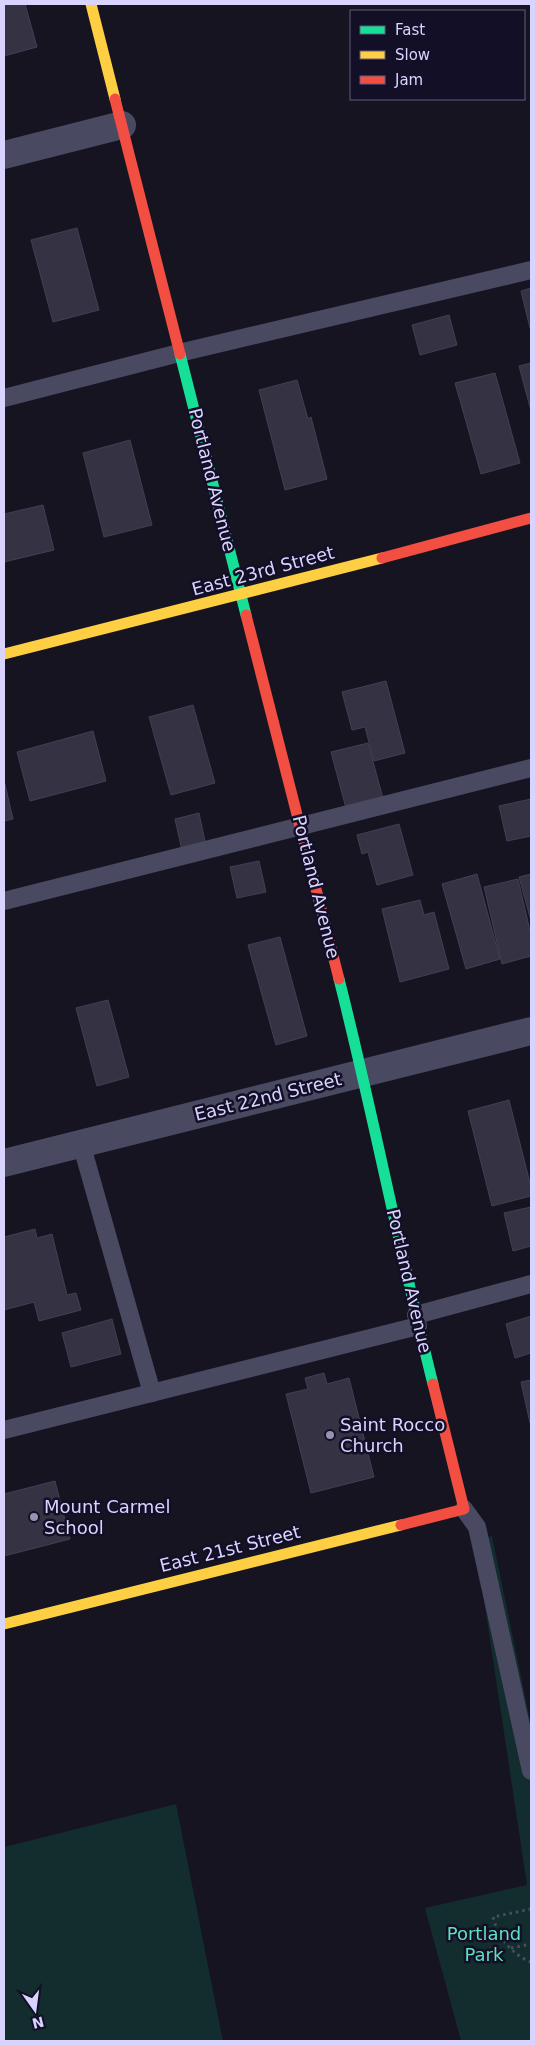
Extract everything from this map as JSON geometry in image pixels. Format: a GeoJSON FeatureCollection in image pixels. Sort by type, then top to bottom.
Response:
{"type":"FeatureCollection","features":[{"type":"Feature","properties":{"kind":"street","name":"Portland Avenue"},"geometry":{"type":"LineString","coordinates":[[90,4],[363,1073],[417,1320],[464,1509]]}},
{"type":"Feature","properties":{"kind":"street"},"geometry":{"type":"LineString","coordinates":[[4,155],[122,125]]}},
{"type":"Feature","properties":{"kind":"street","name":"East 23rd Street"},"geometry":{"type":"LineString","coordinates":[[4,654],[241,595],[531,518]]}},
{"type":"Feature","properties":{"kind":"street","name":"East 22nd Street"},"geometry":{"type":"LineString","coordinates":[[4,1163],[531,1031]]}},
{"type":"Feature","properties":{"kind":"street","name":"East 21st Street"},"geometry":{"type":"LineString","coordinates":[[4,1624],[464,1509]]}},
{"type":"Feature","properties":{"kind":"lane"},"geometry":{"type":"LineString","coordinates":[[4,398],[179,353],[531,270]]}},
{"type":"Feature","properties":{"kind":"lane"},"geometry":{"type":"LineString","coordinates":[[4,901],[531,768]]}},
{"type":"Feature","properties":{"kind":"lane"},"geometry":{"type":"LineString","coordinates":[[81,1143],[152,1393]]}},
{"type":"Feature","properties":{"kind":"lane"},"geometry":{"type":"LineString","coordinates":[[4,1430],[152,1393],[417,1320],[531,1284]]}},
{"type":"Feature","properties":{"kind":"lane","name":"Portland Avenue"},"geometry":{"type":"LineString","coordinates":[[464,1509],[477,1527],[531,1771]]}},
{"type":"Feature","properties":{"kind":"path"},"geometry":{"type":"LineString","coordinates":[[531,1909],[493,1917],[496,1930],[502,1940],[510,1948],[531,1962]]}},
{"type":"Feature","properties":{"kind":"path"},"geometry":{"type":"LineString","coordinates":[[510,1948],[531,1944]]}},
{"type":"Feature","properties":{"kind":"green space","name":"Portland Park"},"geometry":{"type":"Polygon","coordinates":[[[492,1536],[531,1725],[531,2041],[461,2041],[425,1908],[527,1885],[475,1540],[492,1536]]]}},
{"type":"Feature","properties":{"kind":"green space"},"geometry":{"type":"Polygon","coordinates":[[[176,1804],[223,2041],[4,2041],[4,1847],[176,1804]]]}},
{"type":"Feature","properties":{"kind":"building"},"geometry":{"type":"Polygon","coordinates":[[[4,4],[25,4],[37,47],[4,56],[4,4]]]}},
{"type":"Feature","properties":{"kind":"building"},"geometry":{"type":"Polygon","coordinates":[[[77,228],[99,310],[53,322],[31,240],[77,228]]]}},
{"type":"Feature","properties":{"kind":"building"},"geometry":{"type":"Polygon","coordinates":[[[531,288],[531,328],[530,328],[521,291],[531,288]]]}},
{"type":"Feature","properties":{"kind":"building"},"geometry":{"type":"Polygon","coordinates":[[[449,315],[457,345],[420,355],[412,325],[449,315]]]}},
{"type":"Feature","properties":{"kind":"building"},"geometry":{"type":"Polygon","coordinates":[[[531,363],[531,411],[519,366],[531,363]]]}},
{"type":"Feature","properties":{"kind":"building"},"geometry":{"type":"Polygon","coordinates":[[[495,373],[520,463],[481,474],[455,383],[495,373]]]}},
{"type":"Feature","properties":{"kind":"building"},"geometry":{"type":"Polygon","coordinates":[[[297,380],[308,419],[311,417],[327,479],[285,490],[259,390],[297,380]]]}},
{"type":"Feature","properties":{"kind":"building"},"geometry":{"type":"Polygon","coordinates":[[[130,440],[152,525],[104,537],[83,453],[130,440]]]}},
{"type":"Feature","properties":{"kind":"building"},"geometry":{"type":"Polygon","coordinates":[[[43,505],[54,550],[4,562],[4,514],[43,505]]]}},
{"type":"Feature","properties":{"kind":"building"},"geometry":{"type":"Polygon","coordinates":[[[386,681],[405,753],[374,761],[365,727],[352,730],[342,692],[386,681]]]}},
{"type":"Feature","properties":{"kind":"building"},"geometry":{"type":"Polygon","coordinates":[[[193,705],[215,783],[171,795],[149,717],[193,705]]]}},
{"type":"Feature","properties":{"kind":"building"},"geometry":{"type":"Polygon","coordinates":[[[93,731],[106,781],[30,801],[17,752],[93,731]]]}},
{"type":"Feature","properties":{"kind":"building"},"geometry":{"type":"Polygon","coordinates":[[[368,743],[384,802],[347,812],[331,752],[368,743]]]}},
{"type":"Feature","properties":{"kind":"building"},"geometry":{"type":"Polygon","coordinates":[[[4,780],[13,819],[4,821],[4,780]]]}},
{"type":"Feature","properties":{"kind":"building"},"geometry":{"type":"Polygon","coordinates":[[[531,799],[531,836],[507,841],[499,806],[531,799]]]}},
{"type":"Feature","properties":{"kind":"building"},"geometry":{"type":"Polygon","coordinates":[[[199,813],[206,846],[182,851],[175,819],[199,813]]]}},
{"type":"Feature","properties":{"kind":"building"},"geometry":{"type":"Polygon","coordinates":[[[399,824],[413,875],[377,885],[368,852],[362,854],[357,835],[399,824]]]}},
{"type":"Feature","properties":{"kind":"building"},"geometry":{"type":"Polygon","coordinates":[[[259,861],[266,892],[237,898],[230,867],[259,861]]]}},
{"type":"Feature","properties":{"kind":"building"},"geometry":{"type":"Polygon","coordinates":[[[477,874],[500,959],[466,969],[442,884],[477,874]]]}},
{"type":"Feature","properties":{"kind":"building"},"geometry":{"type":"Polygon","coordinates":[[[531,874],[531,921],[519,877],[531,874]]]}},
{"type":"Feature","properties":{"kind":"building"},"geometry":{"type":"Polygon","coordinates":[[[518,879],[531,935],[531,956],[502,964],[484,887],[518,879]]]}},
{"type":"Feature","properties":{"kind":"building"},"geometry":{"type":"Polygon","coordinates":[[[420,900],[424,915],[434,912],[449,969],[400,982],[382,909],[420,900]]]}},
{"type":"Feature","properties":{"kind":"building"},"geometry":{"type":"Polygon","coordinates":[[[280,937],[307,1036],[276,1045],[248,945],[280,937]]]}},
{"type":"Feature","properties":{"kind":"building"},"geometry":{"type":"Polygon","coordinates":[[[108,1000],[129,1077],[97,1086],[76,1008],[108,1000]]]}},
{"type":"Feature","properties":{"kind":"building"},"geometry":{"type":"Polygon","coordinates":[[[509,1100],[531,1187],[531,1196],[492,1206],[468,1111],[509,1100]]]}},
{"type":"Feature","properties":{"kind":"building"},"geometry":{"type":"Polygon","coordinates":[[[531,1207],[531,1246],[513,1251],[504,1213],[531,1207]]]}},
{"type":"Feature","properties":{"kind":"building"},"geometry":{"type":"Polygon","coordinates":[[[35,1229],[37,1238],[52,1234],[67,1295],[76,1293],[81,1310],[39,1321],[34,1302],[4,1310],[4,1237],[35,1229]]]}},
{"type":"Feature","properties":{"kind":"building"},"geometry":{"type":"Polygon","coordinates":[[[531,1316],[531,1353],[515,1358],[506,1324],[531,1316]]]}},
{"type":"Feature","properties":{"kind":"building"},"geometry":{"type":"Polygon","coordinates":[[[112,1319],[121,1354],[71,1367],[62,1333],[112,1319]]]}},
{"type":"Feature","properties":{"kind":"building","name":"Saint Rocco Church"},"geometry":{"type":"Polygon","coordinates":[[[324,1373],[327,1384],[349,1378],[374,1477],[311,1493],[286,1394],[308,1389],[305,1378],[324,1373]]]}},
{"type":"Feature","properties":{"kind":"building"},"geometry":{"type":"Polygon","coordinates":[[[531,1380],[531,1422],[530,1423],[521,1382],[531,1380]]]}},
{"type":"Feature","properties":{"kind":"building","name":"Mount Carmel School"},"geometry":{"type":"Polygon","coordinates":[[[55,1481],[70,1539],[4,1556],[4,1494],[55,1481]]]}},
{"type":"Feature","properties":{"kind":"traffic: fast"},"geometry":{"type":"LineString","coordinates":[[180,354],[246,615]]}},
{"type":"Feature","properties":{"kind":"traffic: fast"},"geometry":{"type":"LineString","coordinates":[[339,979],[433,1384]]}},
{"type":"Feature","properties":{"kind":"traffic: slow"},"geometry":{"type":"LineString","coordinates":[[91,4],[115,99]]}},
{"type":"Feature","properties":{"kind":"traffic: slow"},"geometry":{"type":"LineString","coordinates":[[4,654],[382,558]]}},
{"type":"Feature","properties":{"kind":"traffic: slow"},"geometry":{"type":"LineString","coordinates":[[4,1624],[401,1525]]}},
{"type":"Feature","properties":{"kind":"traffic: jam"},"geometry":{"type":"LineString","coordinates":[[115,99],[180,354]]}},
{"type":"Feature","properties":{"kind":"traffic: jam"},"geometry":{"type":"LineString","coordinates":[[382,558],[531,518]]}},
{"type":"Feature","properties":{"kind":"traffic: jam"},"geometry":{"type":"LineString","coordinates":[[246,615],[339,979]]}},
{"type":"Feature","properties":{"kind":"traffic: jam"},"geometry":{"type":"LineString","coordinates":[[401,1525],[464,1509],[433,1384]]}},
{"type":"Feature","properties":{"kind":"place","name":"Saint Rocco Church"},"geometry":{"type":"Point","coordinates":[330,1435]}},
{"type":"Feature","properties":{"kind":"place","name":"Mount Carmel School"},"geometry":{"type":"Point","coordinates":[34,1517]}}]}
